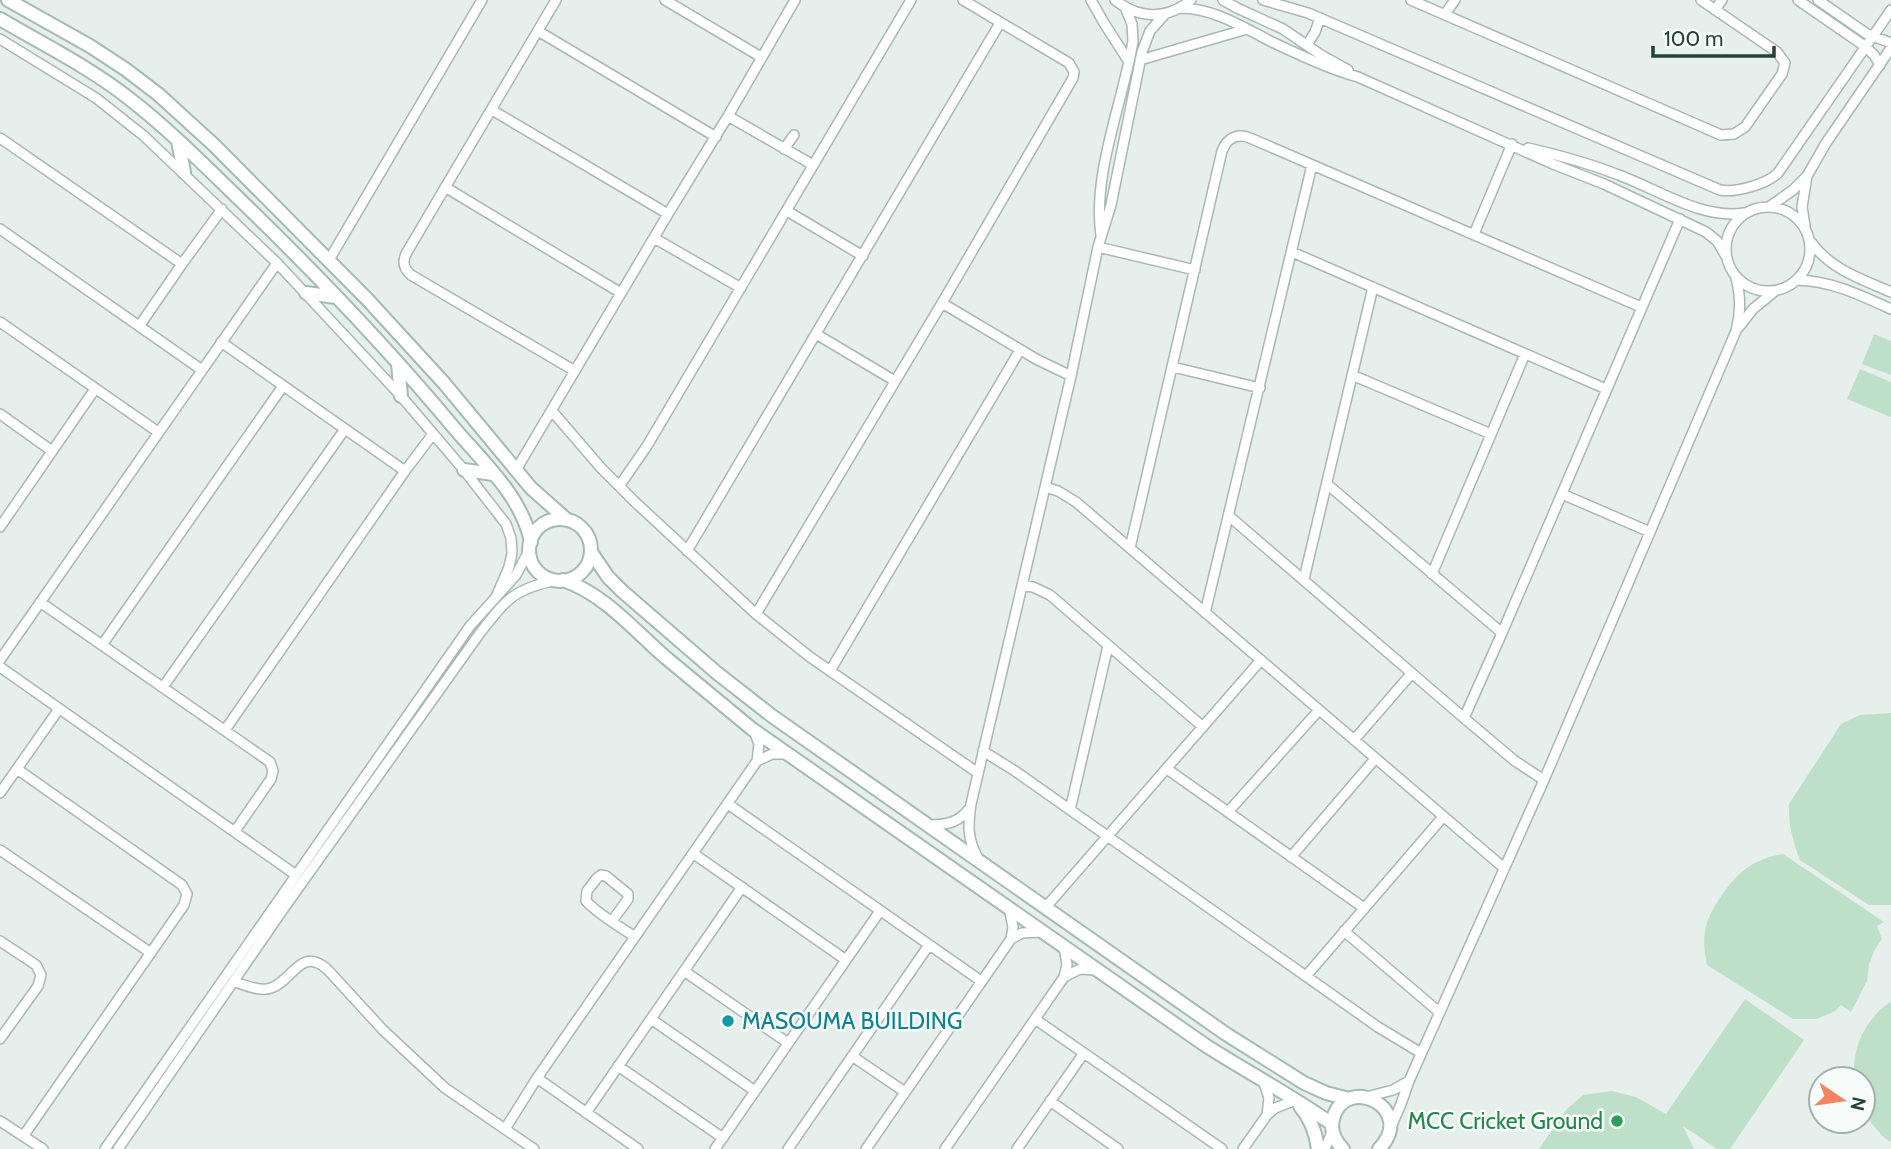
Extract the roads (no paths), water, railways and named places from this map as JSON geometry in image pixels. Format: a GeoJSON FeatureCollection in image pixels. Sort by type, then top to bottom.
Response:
{"type":"FeatureCollection","features":[{"type":"Feature","properties":{"kind":"street"},"geometry":{"type":"LineString","coordinates":[[8,0],[99,51],[158,94],[214,145],[329,260],[444,383],[539,496],[566,519],[582,528],[587,535],[591,552],[608,577],[735,688],[1215,1027],[1315,1089],[1349,1099],[1393,1090],[1409,1080]]}},
{"type":"Feature","properties":{"kind":"street"},"geometry":{"type":"LineString","coordinates":[[329,260],[482,0]]}},
{"type":"Feature","properties":{"kind":"street"},"geometry":{"type":"LineString","coordinates":[[556,0],[405,256],[404,264],[407,271],[575,371]]}},
{"type":"Feature","properties":{"kind":"street"},"geometry":{"type":"LineString","coordinates":[[665,0],[761,57]]}},
{"type":"Feature","properties":{"kind":"street"},"geometry":{"type":"LineString","coordinates":[[516,470],[795,0]]}},
{"type":"Feature","properties":{"kind":"street"},"geometry":{"type":"LineString","coordinates":[[620,485],[647,446],[911,0]]}},
{"type":"Feature","properties":{"kind":"street"},"geometry":{"type":"LineString","coordinates":[[755,614],[942,303],[1073,78],[1073,68],[1069,63],[963,0]]}},
{"type":"Feature","properties":{"kind":"street"},"geometry":{"type":"LineString","coordinates":[[1091,0],[1129,62]]}},
{"type":"Feature","properties":{"kind":"street"},"geometry":{"type":"LineString","coordinates":[[1115,0],[1144,15],[1165,14],[1191,0]]}},
{"type":"Feature","properties":{"kind":"street"},"geometry":{"type":"LineString","coordinates":[[1223,0],[1272,23],[1358,77]]}},
{"type":"Feature","properties":{"kind":"street"},"geometry":{"type":"LineString","coordinates":[[1244,11],[1253,3],[1262,0],[1320,18],[1720,190],[1729,191],[1776,176],[1891,10]]}},
{"type":"Feature","properties":{"kind":"street"},"geometry":{"type":"LineString","coordinates":[[1411,0],[1721,135],[1730,135],[1745,127],[1782,74],[1785,63],[1777,52],[1701,0]]}},
{"type":"Feature","properties":{"kind":"street"},"geometry":{"type":"LineString","coordinates":[[1444,14],[1455,0]]}},
{"type":"Feature","properties":{"kind":"street"},"geometry":{"type":"LineString","coordinates":[[1715,10],[1722,0]]}},
{"type":"Feature","properties":{"kind":"street"},"geometry":{"type":"LineString","coordinates":[[1798,0],[1866,47],[1880,65]]}},
{"type":"Feature","properties":{"kind":"street"},"geometry":{"type":"LineString","coordinates":[[1513,144],[1603,169],[1705,211],[1727,214],[1769,206],[1807,176],[1891,45],[1872,37],[1829,3],[1818,0]]}},
{"type":"Feature","properties":{"kind":"street"},"geometry":{"type":"LineString","coordinates":[[1101,236],[1098,212],[1100,187],[1129,62],[1133,32],[1125,7]]}},
{"type":"Feature","properties":{"kind":"street"},"geometry":{"type":"LineString","coordinates":[[1180,8],[1213,14],[1321,64],[1358,77],[1680,219],[1712,236],[1721,246],[1735,275],[1740,297],[1736,331],[1544,780],[1409,1080],[1387,1140],[1379,1149]]}},
{"type":"Feature","properties":{"kind":"street"},"geometry":{"type":"LineString","coordinates":[[979,862],[969,838],[971,804],[1071,376],[1098,247],[1114,190],[1140,60],[1150,31],[1165,14]]}},
{"type":"Feature","properties":{"kind":"street"},"geometry":{"type":"LineString","coordinates":[[1307,45],[1320,18]]}},
{"type":"Feature","properties":{"kind":"street"},"geometry":{"type":"LineString","coordinates":[[0,19],[130,98],[272,231],[398,363],[493,474],[522,513],[530,557],[537,570],[543,575],[583,588],[601,600],[752,729],[1205,1045],[1296,1100],[1332,1128],[1335,1139],[1343,1149]]}},
{"type":"Feature","properties":{"kind":"street"},"geometry":{"type":"LineString","coordinates":[[687,551],[1000,23]]}},
{"type":"Feature","properties":{"kind":"street"},"geometry":{"type":"LineString","coordinates":[[1140,60],[1247,29]]}},
{"type":"Feature","properties":{"kind":"street"},"geometry":{"type":"LineString","coordinates":[[538,31],[716,137]]}},
{"type":"Feature","properties":{"kind":"street"},"geometry":{"type":"LineString","coordinates":[[0,39],[110,108],[184,172],[277,263],[401,396],[503,518],[512,545],[511,560],[496,597]]}},
{"type":"Feature","properties":{"kind":"street"},"geometry":{"type":"LineString","coordinates":[[492,110],[668,214]]}},
{"type":"Feature","properties":{"kind":"street"},"geometry":{"type":"LineString","coordinates":[[728,116],[813,165]]}},
{"type":"Feature","properties":{"kind":"street"},"geometry":{"type":"LineString","coordinates":[[784,149],[794,135]]}},
{"type":"Feature","properties":{"kind":"street"},"geometry":{"type":"LineString","coordinates":[[1130,548],[1222,151],[1228,141],[1238,136],[1246,136],[1641,307]]}},
{"type":"Feature","properties":{"kind":"street"},"geometry":{"type":"LineString","coordinates":[[0,138],[181,264]]}},
{"type":"Feature","properties":{"kind":"street"},"geometry":{"type":"LineString","coordinates":[[178,141],[184,172]]}},
{"type":"Feature","properties":{"kind":"street"},"geometry":{"type":"LineString","coordinates":[[1474,234],[1513,144]]}},
{"type":"Feature","properties":{"kind":"street"},"geometry":{"type":"LineString","coordinates":[[1205,613],[1312,165]]}},
{"type":"Feature","properties":{"kind":"street"},"geometry":{"type":"LineString","coordinates":[[1807,176],[1802,197],[1805,228],[1810,242],[1823,257],[1839,269],[1891,292]]}},
{"type":"Feature","properties":{"kind":"street"},"geometry":{"type":"LineString","coordinates":[[445,187],[621,293]]}},
{"type":"Feature","properties":{"kind":"street"},"geometry":{"type":"LineString","coordinates":[[1769,206],[1790,212],[1805,228]]}},
{"type":"Feature","properties":{"kind":"street"},"geometry":{"type":"LineString","coordinates":[[140,326],[222,209]]}},
{"type":"Feature","properties":{"kind":"street"},"geometry":{"type":"LineString","coordinates":[[787,211],[863,256]]}},
{"type":"Feature","properties":{"kind":"street"},"geometry":{"type":"LineString","coordinates":[[1727,258],[1728,236],[1733,226],[1749,211]]}},
{"type":"Feature","properties":{"kind":"street"},"geometry":{"type":"LineString","coordinates":[[1464,718],[1680,219]]}},
{"type":"Feature","properties":{"kind":"street"},"geometry":{"type":"LineString","coordinates":[[0,231],[202,370]]}},
{"type":"Feature","properties":{"kind":"street"},"geometry":{"type":"LineString","coordinates":[[654,238],[741,288]]}},
{"type":"Feature","properties":{"kind":"street"},"geometry":{"type":"LineString","coordinates":[[1735,275],[1753,289],[1775,291],[1787,287],[1797,280],[1809,262],[1810,242]]}},
{"type":"Feature","properties":{"kind":"street"},"geometry":{"type":"LineString","coordinates":[[1098,247],[1195,270]]}},
{"type":"Feature","properties":{"kind":"street"},"geometry":{"type":"LineString","coordinates":[[1292,252],[1606,389]]}},
{"type":"Feature","properties":{"kind":"street"},"geometry":{"type":"LineString","coordinates":[[0,660],[277,263]]}},
{"type":"Feature","properties":{"kind":"street"},"geometry":{"type":"LineString","coordinates":[[1797,280],[1836,285],[1891,309]]}},
{"type":"Feature","properties":{"kind":"street"},"geometry":{"type":"LineString","coordinates":[[1304,579],[1373,287]]}},
{"type":"Feature","properties":{"kind":"street"},"geometry":{"type":"LineString","coordinates":[[1736,331],[1753,309],[1775,291]]}},
{"type":"Feature","properties":{"kind":"street"},"geometry":{"type":"LineString","coordinates":[[306,293],[336,297]]}},
{"type":"Feature","properties":{"kind":"street"},"geometry":{"type":"LineString","coordinates":[[942,303],[1020,350],[1071,376]]}},
{"type":"Feature","properties":{"kind":"street"},"geometry":{"type":"LineString","coordinates":[[0,322],[158,432]]}},
{"type":"Feature","properties":{"kind":"street"},"geometry":{"type":"LineString","coordinates":[[816,334],[895,381]]}},
{"type":"Feature","properties":{"kind":"street"},"geometry":{"type":"LineString","coordinates":[[221,342],[405,471]]}},
{"type":"Feature","properties":{"kind":"street"},"geometry":{"type":"LineString","coordinates":[[830,671],[1020,350]]}},
{"type":"Feature","properties":{"kind":"street"},"geometry":{"type":"LineString","coordinates":[[1432,574],[1525,354]]}},
{"type":"Feature","properties":{"kind":"street"},"geometry":{"type":"LineString","coordinates":[[398,363],[401,396]]}},
{"type":"Feature","properties":{"kind":"street"},"geometry":{"type":"LineString","coordinates":[[1172,367],[1259,388]]}},
{"type":"Feature","properties":{"kind":"street"},"geometry":{"type":"LineString","coordinates":[[1352,375],[1491,434]]}},
{"type":"Feature","properties":{"kind":"street"},"geometry":{"type":"LineString","coordinates":[[102,645],[283,386]]}},
{"type":"Feature","properties":{"kind":"street"},"geometry":{"type":"LineString","coordinates":[[0,527],[95,388]]}},
{"type":"Feature","properties":{"kind":"street"},"geometry":{"type":"LineString","coordinates":[[552,411],[601,468],[755,614],[830,671],[978,773]]}},
{"type":"Feature","properties":{"kind":"street"},"geometry":{"type":"LineString","coordinates":[[0,414],[52,451]]}},
{"type":"Feature","properties":{"kind":"street"},"geometry":{"type":"LineString","coordinates":[[163,687],[345,429]]}},
{"type":"Feature","properties":{"kind":"street"},"geometry":{"type":"LineString","coordinates":[[225,730],[433,434]]}},
{"type":"Feature","properties":{"kind":"street"},"geometry":{"type":"LineString","coordinates":[[464,470],[493,474]]}},
{"type":"Feature","properties":{"kind":"street"},"geometry":{"type":"LineString","coordinates":[[1327,484],[1502,633]]}},
{"type":"Feature","properties":{"kind":"street"},"geometry":{"type":"LineString","coordinates":[[1045,487],[1070,498],[1504,868]]}},
{"type":"Feature","properties":{"kind":"street"},"geometry":{"type":"LineString","coordinates":[[1562,494],[1650,532]]}},
{"type":"Feature","properties":{"kind":"street"},"geometry":{"type":"LineString","coordinates":[[1229,516],[1515,761],[1544,780]]}},
{"type":"Feature","properties":{"kind":"street"},"geometry":{"type":"LineString","coordinates":[[105,1149],[470,626],[516,575],[534,534],[540,527],[557,519],[566,519]]}},
{"type":"Feature","properties":{"kind":"street"},"geometry":{"type":"LineString","coordinates":[[118,1149],[480,633],[514,596],[535,585],[573,578],[582,572],[591,552]]}},
{"type":"Feature","properties":{"kind":"street"},"geometry":{"type":"LineString","coordinates":[[1021,585],[1039,589],[1050,596],[1203,727]]}},
{"type":"Feature","properties":{"kind":"street"},"geometry":{"type":"LineString","coordinates":[[40,602],[267,759],[272,771],[271,779],[234,831]]}},
{"type":"Feature","properties":{"kind":"street"},"geometry":{"type":"LineString","coordinates":[[1070,810],[1108,646]]}},
{"type":"Feature","properties":{"kind":"street"},"geometry":{"type":"LineString","coordinates":[[1045,908],[1261,660]]}},
{"type":"Feature","properties":{"kind":"street"},"geometry":{"type":"LineString","coordinates":[[0,667],[296,875]]}},
{"type":"Feature","properties":{"kind":"street"},"geometry":{"type":"LineString","coordinates":[[1354,740],[1412,673]]}},
{"type":"Feature","properties":{"kind":"street"},"geometry":{"type":"LineString","coordinates":[[0,793],[59,709]]}},
{"type":"Feature","properties":{"kind":"street"},"geometry":{"type":"LineString","coordinates":[[1228,812],[1319,710]]}},
{"type":"Feature","properties":{"kind":"street"},"geometry":{"type":"LineString","coordinates":[[505,1129],[537,1078],[757,761],[759,744],[752,729]]}},
{"type":"Feature","properties":{"kind":"street"},"geometry":{"type":"LineString","coordinates":[[983,751],[1378,1027],[1421,1054]]}},
{"type":"Feature","properties":{"kind":"street"},"geometry":{"type":"LineString","coordinates":[[757,761],[772,754],[789,754]]}},
{"type":"Feature","properties":{"kind":"street"},"geometry":{"type":"LineString","coordinates":[[1291,857],[1375,759]]}},
{"type":"Feature","properties":{"kind":"street"},"geometry":{"type":"LineString","coordinates":[[17,769],[182,885],[186,890],[187,900],[23,1135]]}},
{"type":"Feature","properties":{"kind":"street"},"geometry":{"type":"LineString","coordinates":[[1167,769],[1364,908]]}},
{"type":"Feature","properties":{"kind":"street"},"geometry":{"type":"LineString","coordinates":[[727,804],[981,981]]}},
{"type":"Feature","properties":{"kind":"street"},"geometry":{"type":"LineString","coordinates":[[928,825],[955,822],[971,804]]}},
{"type":"Feature","properties":{"kind":"street"},"geometry":{"type":"LineString","coordinates":[[1306,976],[1443,817]]}},
{"type":"Feature","properties":{"kind":"street"},"geometry":{"type":"LineString","coordinates":[[0,850],[151,953]]}},
{"type":"Feature","properties":{"kind":"street"},"geometry":{"type":"LineString","coordinates":[[694,854],[846,960]]}},
{"type":"Feature","properties":{"kind":"street"},"geometry":{"type":"LineString","coordinates":[[612,921],[628,900],[628,894],[601,875],[586,893],[586,898],[590,905],[612,921],[635,937]]}},
{"type":"Feature","properties":{"kind":"street"},"geometry":{"type":"LineString","coordinates":[[586,1113],[742,887]]}},
{"type":"Feature","properties":{"kind":"street"},"geometry":{"type":"LineString","coordinates":[[869,1148],[1011,939],[1013,920],[1009,908]]}},
{"type":"Feature","properties":{"kind":"street"},"geometry":{"type":"LineString","coordinates":[[715,1149],[880,911]]}},
{"type":"Feature","properties":{"kind":"street"},"geometry":{"type":"LineString","coordinates":[[1011,939],[1029,931],[1042,932]]}},
{"type":"Feature","properties":{"kind":"street"},"geometry":{"type":"LineString","coordinates":[[1344,931],[1439,1012]]}},
{"type":"Feature","properties":{"kind":"street"},"geometry":{"type":"LineString","coordinates":[[0,941],[36,965],[41,975],[38,986],[0,1039]]}},
{"type":"Feature","properties":{"kind":"street"},"geometry":{"type":"LineString","coordinates":[[788,1149],[929,945]]}},
{"type":"Feature","properties":{"kind":"street"},"geometry":{"type":"LineString","coordinates":[[944,1149],[1064,976],[1064,947]]}},
{"type":"Feature","properties":{"kind":"street"},"geometry":{"type":"LineString","coordinates":[[234,982],[258,989],[270,989],[281,983],[300,965],[312,962],[320,964],[383,1030],[446,1088],[534,1149]]}},
{"type":"Feature","properties":{"kind":"street"},"geometry":{"type":"LineString","coordinates":[[1064,976],[1080,969],[1098,970]]}},
{"type":"Feature","properties":{"kind":"street"},"geometry":{"type":"LineString","coordinates":[[684,971],[788,1043]]}},
{"type":"Feature","properties":{"kind":"street"},"geometry":{"type":"LineString","coordinates":[[651,1019],[755,1091]]}},
{"type":"Feature","properties":{"kind":"street"},"geometry":{"type":"LineString","coordinates":[[1035,1019],[1222,1149]]}},
{"type":"Feature","properties":{"kind":"street"},"geometry":{"type":"LineString","coordinates":[[1017,1149],[1084,1053]]}},
{"type":"Feature","properties":{"kind":"street"},"geometry":{"type":"LineString","coordinates":[[852,1056],[905,1092]]}},
{"type":"Feature","properties":{"kind":"street"},"geometry":{"type":"LineString","coordinates":[[618,1066],[723,1139]]}},
{"type":"Feature","properties":{"kind":"street"},"geometry":{"type":"LineString","coordinates":[[537,1078],[638,1149]]}},
{"type":"Feature","properties":{"kind":"street"},"geometry":{"type":"LineString","coordinates":[[1264,1083],[1269,1098],[1267,1115]]}},
{"type":"Feature","properties":{"kind":"street"},"geometry":{"type":"LineString","coordinates":[[1366,1097],[1384,1107],[1389,1116],[1395,1144]]}},
{"type":"Feature","properties":{"kind":"street"},"geometry":{"type":"LineString","coordinates":[[1325,1149],[1337,1109],[1349,1099]]}},
{"type":"Feature","properties":{"kind":"street"},"geometry":{"type":"LineString","coordinates":[[1247,1148],[1267,1115],[1275,1108],[1296,1100]]}},
{"type":"Feature","properties":{"kind":"street"},"geometry":{"type":"LineString","coordinates":[[1296,1100],[1311,1122],[1318,1149]]}},
{"type":"Feature","properties":{"kind":"street"},"geometry":{"type":"LineString","coordinates":[[1050,1101],[1118,1149]]}},
{"type":"Feature","properties":{"kind":"street"},"geometry":{"type":"LineString","coordinates":[[0,1121],[43,1149]]}},
{"type":"Feature","properties":{"kind":"place","name":"MASOUMA BUILDING"},"geometry":{"type":"Point","coordinates":[728,1021]}},
{"type":"Feature","properties":{"kind":"place","name":"MCC Cricket Ground"},"geometry":{"type":"Point","coordinates":[1617,1121]}}]}
